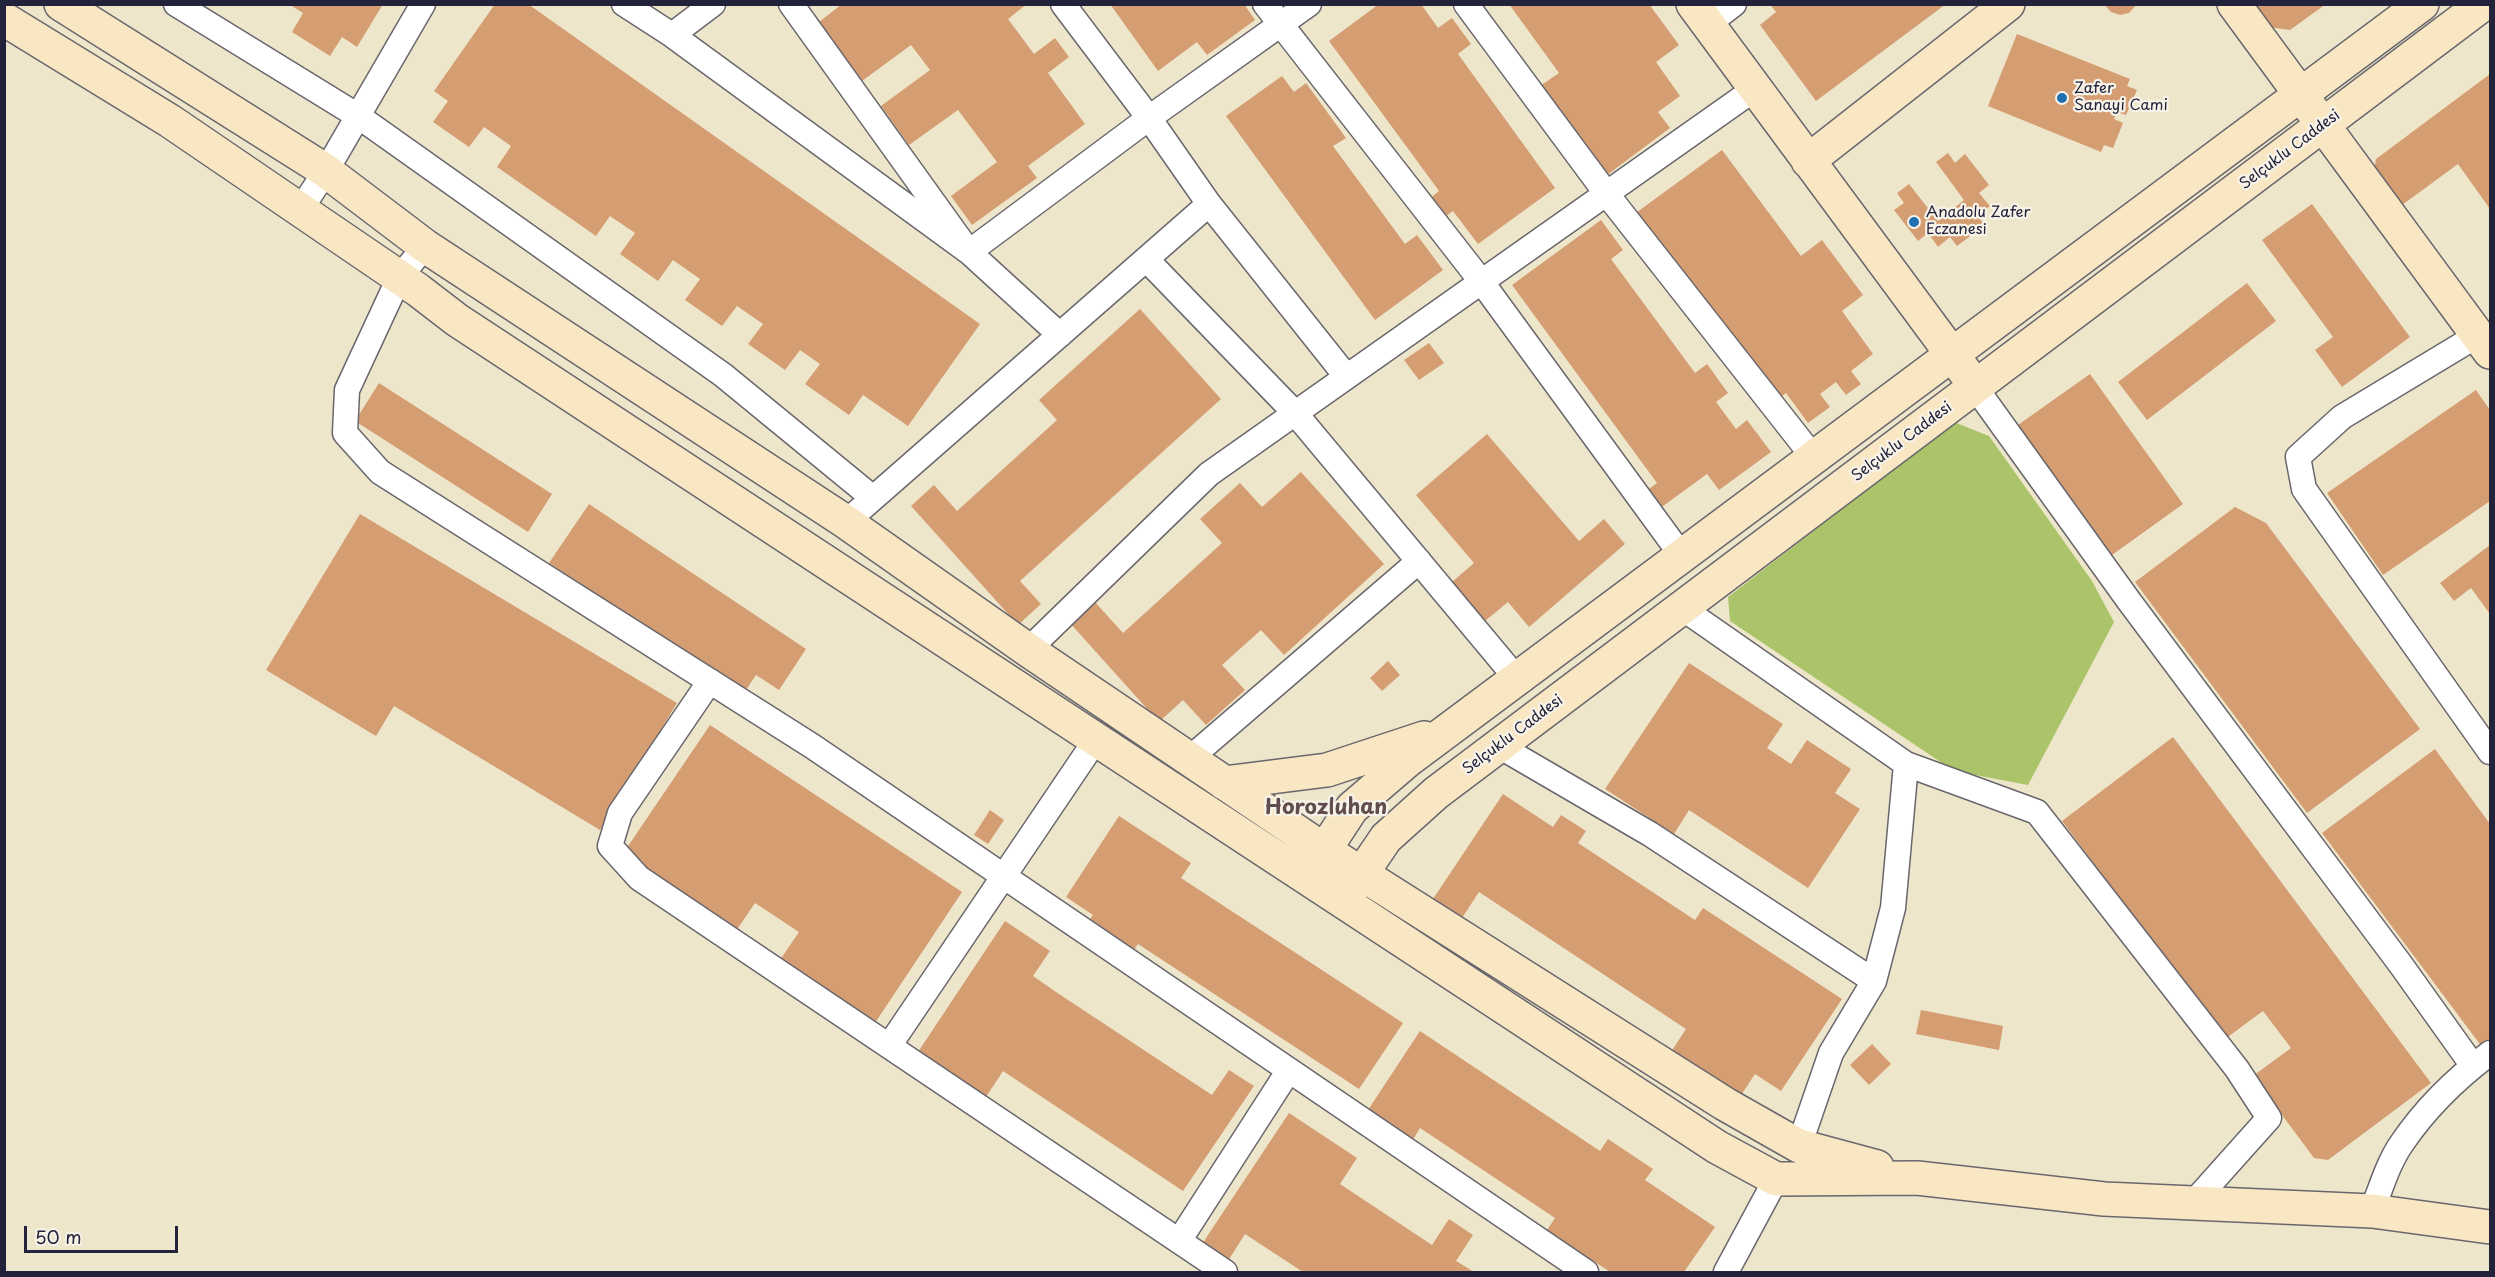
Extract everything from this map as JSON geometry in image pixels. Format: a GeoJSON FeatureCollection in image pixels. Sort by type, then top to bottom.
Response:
{"type":"FeatureCollection","features":[{"type":"Feature","properties":{"kind":"street"},"geometry":{"type":"LineString","coordinates":[[62,4],[326,171],[425,246],[846,522],[1028,650],[1324,850],[1725,1104],[1800,1146],[1917,1178]]}},
{"type":"Feature","properties":{"kind":"street"},"geometry":{"type":"LineString","coordinates":[[176,4],[358,116],[723,375],[873,498]]}},
{"type":"Feature","properties":{"kind":"street"},"geometry":{"type":"LineString","coordinates":[[300,210],[326,171],[423,4]]}},
{"type":"Feature","properties":{"kind":"street"},"geometry":{"type":"LineString","coordinates":[[624,4],[672,35],[969,252],[1060,335]]}},
{"type":"Feature","properties":{"kind":"street"},"geometry":{"type":"LineString","coordinates":[[672,35],[713,4]]}},
{"type":"Feature","properties":{"kind":"street"},"geometry":{"type":"LineString","coordinates":[[791,4],[969,252]]}},
{"type":"Feature","properties":{"kind":"street"},"geometry":{"type":"LineString","coordinates":[[1063,4],[1149,118],[1209,204],[1346,376]]}},
{"type":"Feature","properties":{"kind":"street"},"geometry":{"type":"LineString","coordinates":[[1266,4],[1481,281],[1682,556]]}},
{"type":"Feature","properties":{"kind":"street"},"geometry":{"type":"LineString","coordinates":[[969,252],[1149,118],[1309,4]]}},
{"type":"Feature","properties":{"kind":"street"},"geometry":{"type":"LineString","coordinates":[[1466,4],[1606,193],[1814,458]]}},
{"type":"Feature","properties":{"kind":"street"},"geometry":{"type":"LineString","coordinates":[[1734,4],[1701,14],[1952,354],[2129,602],[2401,965],[2482,1059],[2424,1116],[2402,1144],[2372,1211]]}},
{"type":"Feature","properties":{"kind":"street"},"geometry":{"type":"LineString","coordinates":[[1808,161],[2008,4]]}},
{"type":"Feature","properties":{"kind":"street"},"geometry":{"type":"LineString","coordinates":[[2234,4],[2484,343],[2342,417],[2298,457],[2304,489],[2490,752]]}},
{"type":"Feature","properties":{"kind":"street"},"geometry":{"type":"LineString","coordinates":[[1306,878],[1352,808],[1408,760],[2422,4]]}},
{"type":"Feature","properties":{"kind":"street","name":"Selçuklu Caddesi"},"geometry":{"type":"LineString","coordinates":[[1343,902],[1386,838],[1436,793],[2483,4]]}},
{"type":"Feature","properties":{"kind":"street"},"geometry":{"type":"LineString","coordinates":[[4,19],[170,121],[467,327],[1095,741],[1717,1148],[1776,1179],[1917,1178],[2104,1199],[2372,1211],[2490,1227]]}},
{"type":"Feature","properties":{"kind":"street"},"geometry":{"type":"LineString","coordinates":[[1028,650],[1209,474],[1756,88]]}},
{"type":"Feature","properties":{"kind":"street"},"geometry":{"type":"LineString","coordinates":[[846,522],[1209,204]]}},
{"type":"Feature","properties":{"kind":"street"},"geometry":{"type":"LineString","coordinates":[[425,246],[399,278],[347,390],[345,433],[380,472],[812,746],[1586,1272]]}},
{"type":"Feature","properties":{"kind":"street"},"geometry":{"type":"LineString","coordinates":[[1146,259],[1295,413],[1517,679]]}},
{"type":"Feature","properties":{"kind":"street"},"geometry":{"type":"LineString","coordinates":[[1189,759],[1419,561]]}},
{"type":"Feature","properties":{"kind":"street"},"geometry":{"type":"LineString","coordinates":[[1682,608],[1906,764],[2037,812],[2243,1079],[2269,1118],[2193,1203]]}},
{"type":"Feature","properties":{"kind":"street"},"geometry":{"type":"LineString","coordinates":[[710,681],[620,813],[610,846],[639,878],[1225,1272]]}},
{"type":"Feature","properties":{"kind":"street"},"geometry":{"type":"LineString","coordinates":[[1224,783],[1328,770],[1449,730]]}},
{"type":"Feature","properties":{"kind":"street"},"geometry":{"type":"LineString","coordinates":[[889,1046],[1095,741]]}},
{"type":"Feature","properties":{"kind":"street"},"geometry":{"type":"LineString","coordinates":[[1499,746],[1650,834],[1874,981]]}},
{"type":"Feature","properties":{"kind":"street"},"geometry":{"type":"LineString","coordinates":[[1800,1146],[1832,1053],[1874,981],[1893,908],[1906,764]]}},
{"type":"Feature","properties":{"kind":"street"},"geometry":{"type":"LineString","coordinates":[[1179,1241],[1289,1071]]}},
{"type":"Feature","properties":{"kind":"street"},"geometry":{"type":"LineString","coordinates":[[1726,1272],[1776,1179]]}},
{"type":"Feature","properties":{"kind":"green space"},"geometry":{"type":"Polygon","coordinates":[[[1954,422],[1989,436],[2092,581],[2114,622],[2028,785],[1954,771],[1730,621],[1728,597],[1954,422]]]}},
{"type":"Feature","properties":{"kind":"building"},"geometry":{"type":"Polygon","coordinates":[[[289,4],[383,4],[357,47],[342,37],[330,56],[292,32],[303,13],[289,4]]]}},
{"type":"Feature","properties":{"kind":"building"},"geometry":{"type":"Polygon","coordinates":[[[495,4],[528,4],[980,324],[908,426],[863,395],[849,415],[805,384],[820,364],[800,350],[785,370],[748,344],[763,324],[737,306],[722,326],[685,300],[700,279],[673,260],[658,281],[620,254],[635,233],[610,216],[596,236],[497,167],[511,146],[484,127],[469,147],[433,122],[448,101],[434,91],[495,4]]]}},
{"type":"Feature","properties":{"kind":"building"},"geometry":{"type":"Polygon","coordinates":[[[842,4],[1027,4],[1008,19],[1034,54],[1055,38],[1069,57],[1048,73],[1085,124],[1028,166],[1037,178],[972,225],[951,196],[997,162],[958,110],[909,145],[881,106],[930,70],[911,45],[862,81],[819,22],[842,4]]]}},
{"type":"Feature","properties":{"kind":"building"},"geometry":{"type":"Polygon","coordinates":[[[1110,4],[1244,4],[1255,20],[1207,55],[1197,42],[1158,71],[1110,4]]]}},
{"type":"Feature","properties":{"kind":"building"},"geometry":{"type":"Polygon","coordinates":[[[1379,4],[1421,4],[1438,28],[1452,18],[1471,44],[1458,54],[1555,188],[1478,244],[1453,211],[1442,219],[1428,200],[1439,191],[1329,41],[1379,4]]]}},
{"type":"Feature","properties":{"kind":"building"},"geometry":{"type":"Polygon","coordinates":[[[1509,4],[1649,4],[1679,45],[1656,62],[1680,96],[1658,112],[1670,128],[1603,178],[1537,88],[1559,73],[1509,4]]]}},
{"type":"Feature","properties":{"kind":"building"},"geometry":{"type":"Polygon","coordinates":[[[1770,4],[1946,4],[1816,101],[1760,25],[1776,12],[1770,4]]]}},
{"type":"Feature","properties":{"kind":"building"},"geometry":{"type":"Polygon","coordinates":[[[2104,4],[2137,4],[2129,13],[2120,15],[2111,12],[2104,4]]]}},
{"type":"Feature","properties":{"kind":"building"},"geometry":{"type":"Polygon","coordinates":[[[2246,4],[2326,4],[2290,30],[2261,26],[2246,4]]]}},
{"type":"Feature","properties":{"kind":"building","name":"Zafer Sanayi Cami"},"geometry":{"type":"Polygon","coordinates":[[[2017,34],[2130,79],[2127,86],[2137,90],[2126,115],[2117,112],[2114,119],[2123,123],[2113,148],[2104,145],[2101,152],[1988,106],[2017,34]]]}},
{"type":"Feature","properties":{"kind":"building"},"geometry":{"type":"Polygon","coordinates":[[[2490,74],[2490,209],[2458,164],[2398,208],[2373,175],[2376,159],[2490,74]]]}},
{"type":"Feature","properties":{"kind":"building"},"geometry":{"type":"Polygon","coordinates":[[[1282,76],[1294,92],[1306,83],[1346,138],[1333,146],[1405,244],[1417,235],[1443,270],[1375,320],[1226,116],[1282,76]]]}},
{"type":"Feature","properties":{"kind":"building"},"geometry":{"type":"Polygon","coordinates":[[[1722,150],[1801,256],[1822,240],[1863,295],[1842,311],[1873,354],[1851,371],[1861,384],[1846,395],[1836,382],[1820,394],[1830,407],[1808,423],[1786,393],[1773,403],[1633,215],[1722,150]]]}},
{"type":"Feature","properties":{"kind":"building"},"geometry":{"type":"Polygon","coordinates":[[[1948,153],[1955,163],[1965,154],[1989,185],[1979,193],[1990,206],[1977,216],[1985,225],[1957,246],[1950,237],[1938,247],[1928,233],[1918,241],[1894,210],[1904,203],[1897,193],[1909,184],[1938,221],[1964,200],[1936,162],[1948,153]]]}},
{"type":"Feature","properties":{"kind":"building"},"geometry":{"type":"Polygon","coordinates":[[[2312,204],[2410,337],[2342,387],[2315,350],[2333,337],[2262,240],[2312,204]]]}},
{"type":"Feature","properties":{"kind":"building"},"geometry":{"type":"Polygon","coordinates":[[[1601,220],[1623,250],[1611,259],[1695,373],[1707,364],[1728,393],[1716,402],[1736,429],[1747,420],[1771,452],[1719,490],[1707,474],[1659,509],[1646,491],[1657,483],[1512,285],[1601,220]]]}},
{"type":"Feature","properties":{"kind":"building"},"geometry":{"type":"Polygon","coordinates":[[[2247,283],[2276,321],[2147,420],[2118,382],[2247,283]]]}},
{"type":"Feature","properties":{"kind":"building"},"geometry":{"type":"Polygon","coordinates":[[[1140,309],[1221,399],[1020,581],[1041,604],[1018,625],[911,506],[934,485],[957,511],[1057,420],[1039,400],[1140,309]]]}},
{"type":"Feature","properties":{"kind":"building"},"geometry":{"type":"Polygon","coordinates":[[[1429,343],[1444,363],[1419,380],[1404,360],[1429,343]]]}},
{"type":"Feature","properties":{"kind":"building"},"geometry":{"type":"Polygon","coordinates":[[[2090,374],[2183,504],[2112,555],[2018,425],[2090,374]]]}},
{"type":"Feature","properties":{"kind":"building"},"geometry":{"type":"Polygon","coordinates":[[[379,383],[552,494],[528,532],[355,421],[379,383]]]}},
{"type":"Feature","properties":{"kind":"building"},"geometry":{"type":"Polygon","coordinates":[[[2476,390],[2490,410],[2490,501],[2383,575],[2327,493],[2476,390]]]}},
{"type":"Feature","properties":{"kind":"building"},"geometry":{"type":"Polygon","coordinates":[[[1487,434],[1579,541],[1604,519],[1625,544],[1529,627],[1508,602],[1485,621],[1452,582],[1474,563],[1416,495],[1487,434]]]}},
{"type":"Feature","properties":{"kind":"building"},"geometry":{"type":"Polygon","coordinates":[[[1301,472],[1384,564],[1284,655],[1261,630],[1222,665],[1245,690],[1206,725],[1183,700],[1159,722],[1069,622],[1094,601],[1123,633],[1222,543],[1200,519],[1240,483],[1262,507],[1301,472]]]}},
{"type":"Feature","properties":{"kind":"building"},"geometry":{"type":"Polygon","coordinates":[[[589,504],[806,649],[779,690],[756,675],[744,693],[549,563],[589,504]]]}},
{"type":"Feature","properties":{"kind":"building"},"geometry":{"type":"Polygon","coordinates":[[[2235,507],[2266,523],[2420,729],[2307,813],[2135,582],[2235,507]]]}},
{"type":"Feature","properties":{"kind":"building"},"geometry":{"type":"Polygon","coordinates":[[[360,514],[677,703],[600,830],[394,706],[376,736],[266,670],[360,514]]]}},
{"type":"Feature","properties":{"kind":"building"},"geometry":{"type":"Polygon","coordinates":[[[2490,545],[2490,614],[2471,588],[2454,601],[2440,583],[2490,545]]]}},
{"type":"Feature","properties":{"kind":"building"},"geometry":{"type":"Polygon","coordinates":[[[1388,661],[1400,675],[1382,691],[1370,678],[1388,661]]]}},
{"type":"Feature","properties":{"kind":"building"},"geometry":{"type":"Polygon","coordinates":[[[1689,663],[1783,724],[1767,748],[1791,764],[1807,740],[1851,769],[1835,793],[1860,809],[1808,888],[1689,810],[1674,834],[1605,789],[1689,663]]]}},
{"type":"Feature","properties":{"kind":"building"},"geometry":{"type":"Polygon","coordinates":[[[710,725],[962,892],[875,1023],[780,960],[799,932],[755,903],[736,931],[622,855],[710,725]]]}},
{"type":"Feature","properties":{"kind":"building"},"geometry":{"type":"Polygon","coordinates":[[[2173,737],[2431,1083],[2328,1160],[2314,1158],[2253,1076],[2291,1048],[2263,1011],[2225,1039],[2062,821],[2173,737]]]}},
{"type":"Feature","properties":{"kind":"building"},"geometry":{"type":"Polygon","coordinates":[[[2435,749],[2490,824],[2490,1041],[2482,1047],[2322,833],[2435,749]]]}},
{"type":"Feature","properties":{"kind":"building"},"geometry":{"type":"Polygon","coordinates":[[[1503,794],[1553,827],[1561,815],[1586,831],[1578,843],[1695,920],[1703,908],[1842,999],[1781,1091],[1755,1074],[1738,1100],[1669,1055],[1686,1029],[1479,892],[1462,918],[1433,899],[1503,794]]]}},
{"type":"Feature","properties":{"kind":"building"},"geometry":{"type":"Polygon","coordinates":[[[990,810],[1004,820],[988,844],[974,835],[990,810]]]}},
{"type":"Feature","properties":{"kind":"building"},"geometry":{"type":"Polygon","coordinates":[[[1119,816],[1191,863],[1181,878],[1403,1023],[1359,1089],[1138,944],[1129,957],[1084,928],[1093,915],[1066,897],[1119,816]]]}},
{"type":"Feature","properties":{"kind":"building"},"geometry":{"type":"Polygon","coordinates":[[[1005,921],[1050,951],[1033,976],[1056,992],[1212,1095],[1229,1070],[1254,1086],[1183,1191],[1003,1071],[986,1097],[918,1052],[1005,921]]]}},
{"type":"Feature","properties":{"kind":"building"},"geometry":{"type":"Polygon","coordinates":[[[1921,1010],[2003,1026],[1999,1050],[1916,1034],[1921,1010]]]}},
{"type":"Feature","properties":{"kind":"building"},"geometry":{"type":"Polygon","coordinates":[[[1420,1031],[1600,1151],[1608,1139],[1653,1169],[1645,1180],[1715,1227],[1684,1272],[1610,1272],[1547,1230],[1555,1218],[1420,1128],[1411,1143],[1366,1113],[1420,1031]]]}},
{"type":"Feature","properties":{"kind":"building"},"geometry":{"type":"Polygon","coordinates":[[[1872,1044],[1891,1064],[1869,1085],[1850,1065],[1872,1044]]]}},
{"type":"Feature","properties":{"kind":"building"},"geometry":{"type":"Polygon","coordinates":[[[1289,1113],[1357,1158],[1340,1184],[1432,1245],[1449,1219],[1473,1235],[1456,1261],[1474,1272],[1303,1272],[1245,1234],[1228,1261],[1202,1244],[1289,1113]]]}},
{"type":"Feature","properties":{"kind":"place","name":"Zafer Sanayi Cami"},"geometry":{"type":"Point","coordinates":[2062,98]}},
{"type":"Feature","properties":{"kind":"place","name":"Anadolu Zafer Eczanesi"},"geometry":{"type":"Point","coordinates":[1914,222]}},
{"type":"Feature","properties":{"kind":"district","name":"Horozluhan"},"geometry":{"type":"Point","coordinates":[1326,808]}}]}
